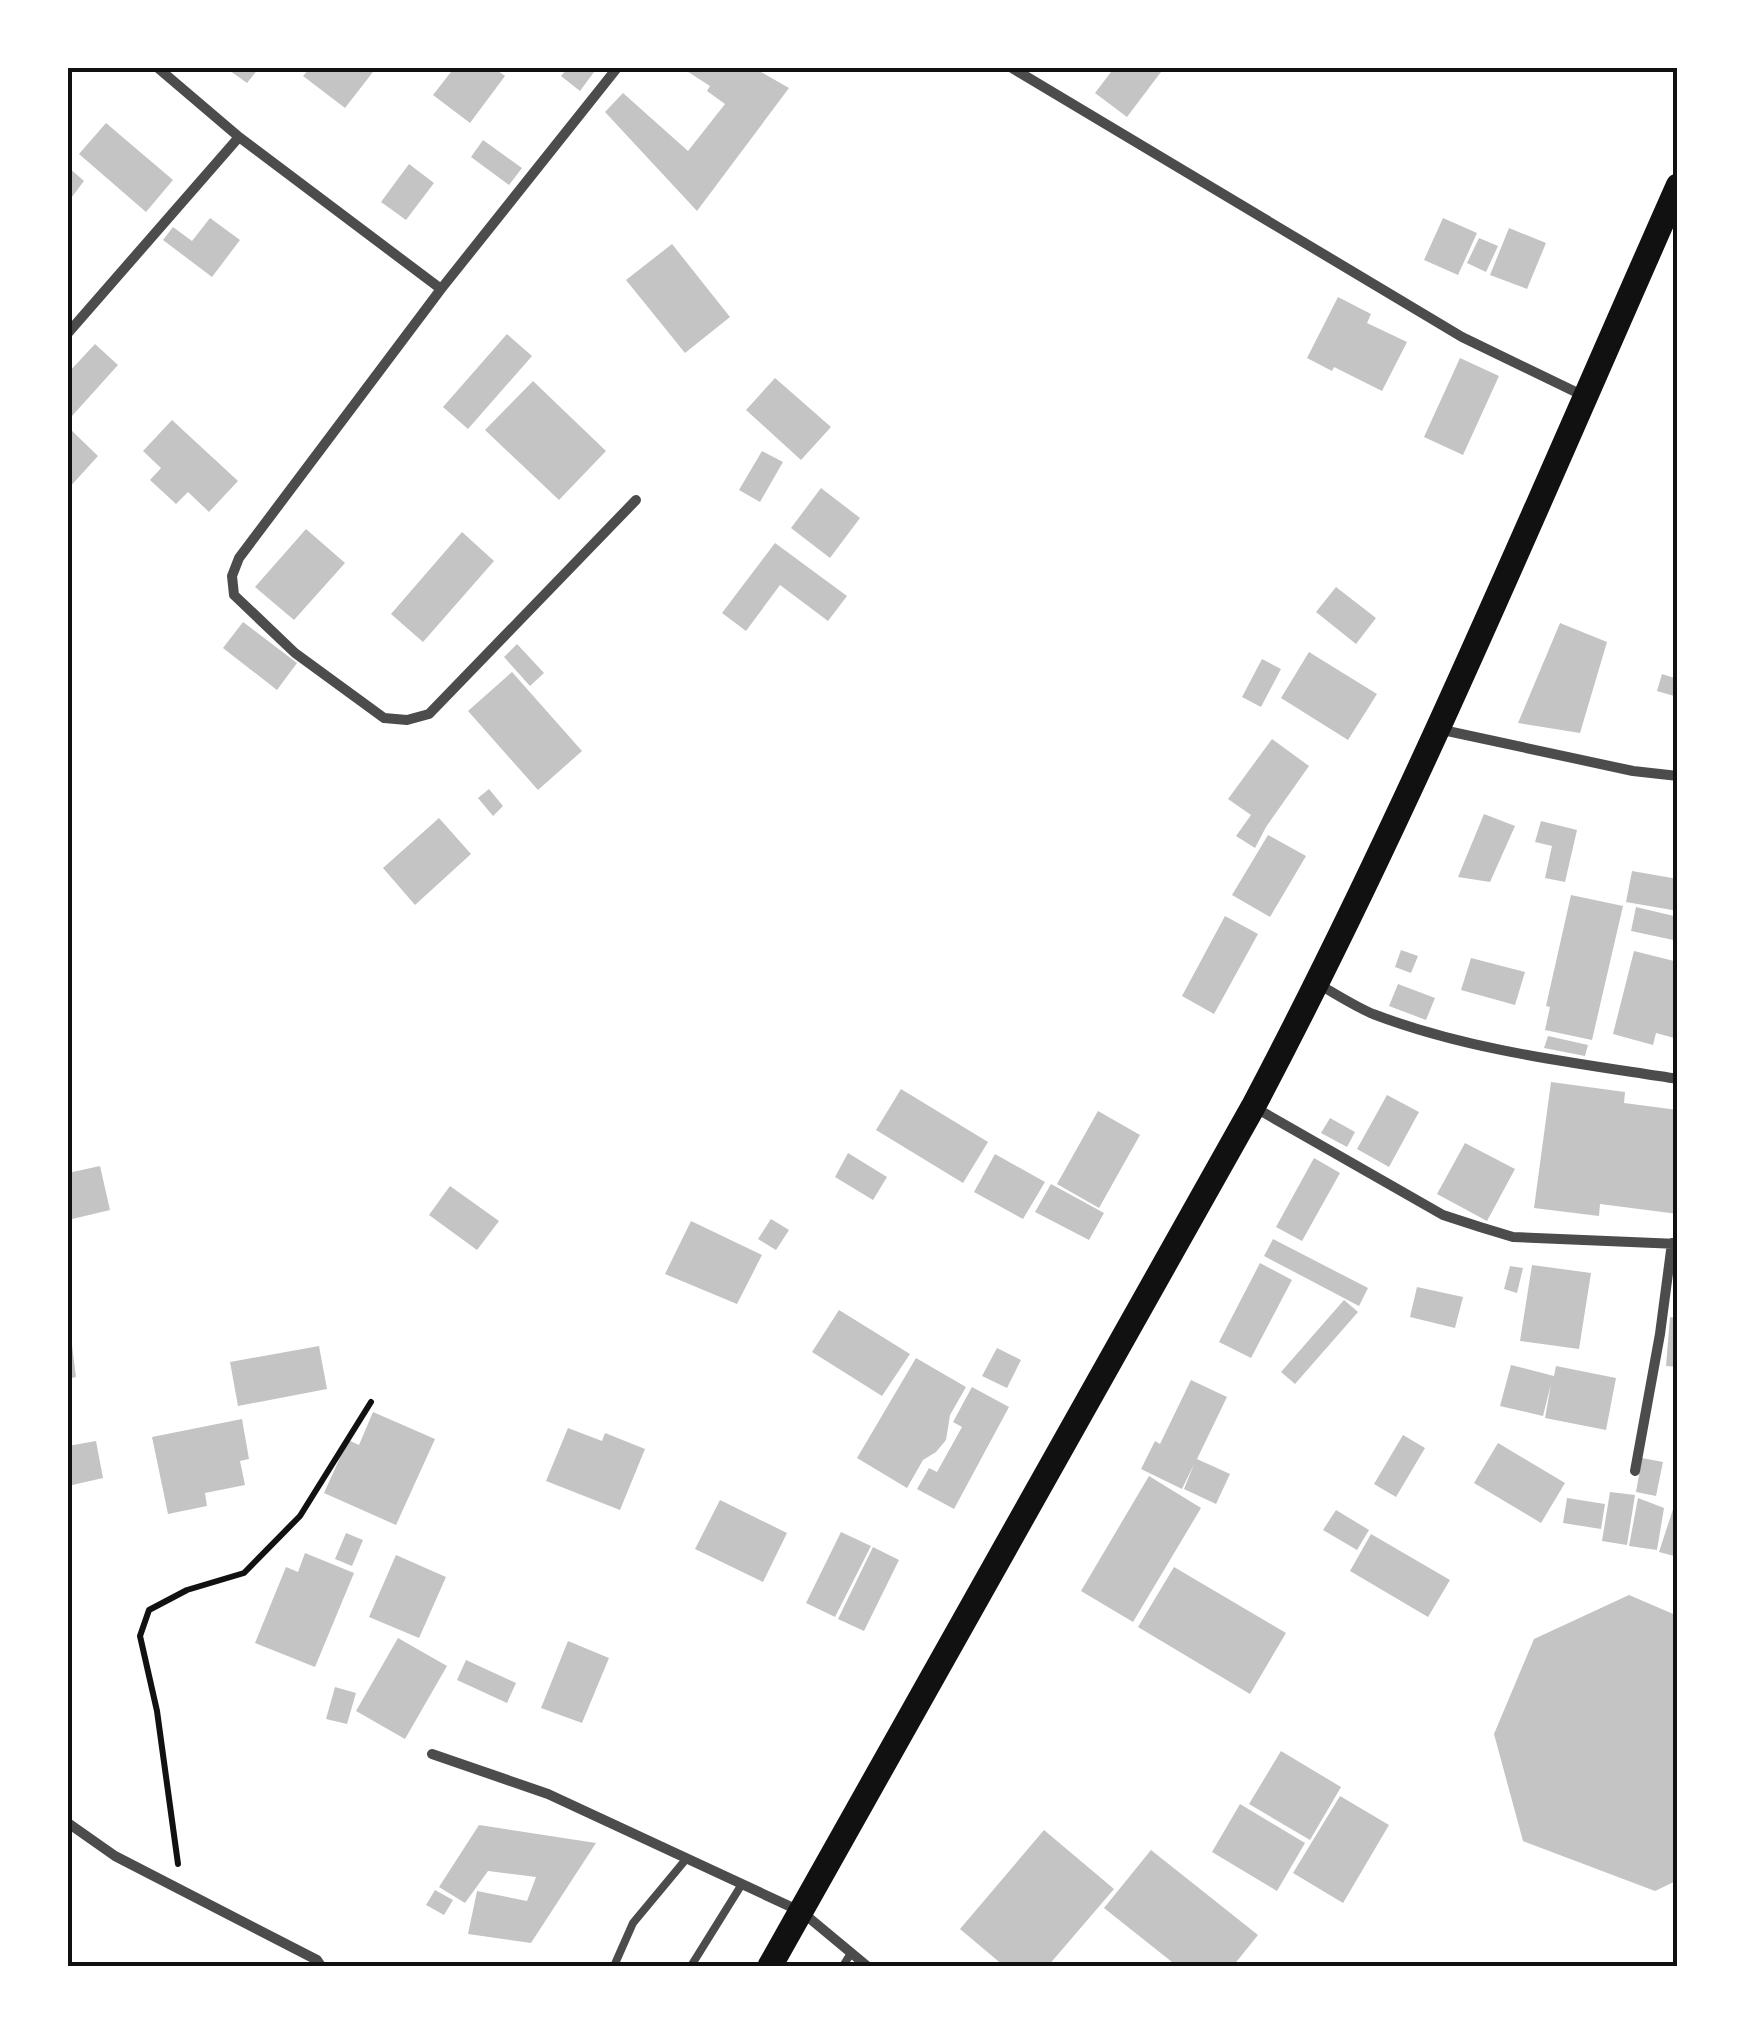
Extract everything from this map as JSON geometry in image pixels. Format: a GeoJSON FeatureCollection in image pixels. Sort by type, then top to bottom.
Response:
{"type":"FeatureCollection","features":[{"type":"Feature","properties":{"kind":"main road"},"geometry":{"type":"LineString","coordinates":[[770,1966],[1254,1107],[1318,984],[1438,729],[1678,186]]}},
{"type":"Feature","properties":{"kind":"street"},"geometry":{"type":"LineString","coordinates":[[158,68],[239,136],[441,289]]}},
{"type":"Feature","properties":{"kind":"street"},"geometry":{"type":"LineString","coordinates":[[617,68],[441,289],[239,558],[232,576],[234,595],[295,653],[384,718],[407,720],[429,714],[636,500]]}},
{"type":"Feature","properties":{"kind":"street"},"geometry":{"type":"LineString","coordinates":[[1012,68],[1462,336],[1584,397]]}},
{"type":"Feature","properties":{"kind":"street"},"geometry":{"type":"LineString","coordinates":[[68,333],[239,136]]}},
{"type":"Feature","properties":{"kind":"street"},"geometry":{"type":"LineString","coordinates":[[1438,729],[1633,771],[1678,776]]}},
{"type":"Feature","properties":{"kind":"street"},"geometry":{"type":"LineString","coordinates":[[1318,984],[1370,1013],[1442,1036],[1678,1079]]}},
{"type":"Feature","properties":{"kind":"street"},"geometry":{"type":"LineString","coordinates":[[1254,1107],[1443,1214],[1480,1228],[1514,1237],[1675,1243],[1635,1471]]}},
{"type":"Feature","properties":{"kind":"street"},"geometry":{"type":"LineString","coordinates":[[432,1754],[548,1794],[802,1912],[867,1966]]}},
{"type":"Feature","properties":{"kind":"street"},"geometry":{"type":"LineString","coordinates":[[68,1823],[115,1856],[316,1960],[320,1966]]}},
{"type":"Feature","properties":{"kind":"lane"},"geometry":{"type":"LineString","coordinates":[[614,1966],[633,1923],[688,1858]]}},
{"type":"Feature","properties":{"kind":"lane"},"geometry":{"type":"LineString","coordinates":[[691,1966],[742,1884]]}},
{"type":"Feature","properties":{"kind":"lane"},"geometry":{"type":"LineString","coordinates":[[843,1966],[851,1953]]}},
{"type":"Feature","properties":{"kind":"path"},"geometry":{"type":"LineString","coordinates":[[182,1890],[157,1711],[140,1636],[148,1610],[187,1590],[244,1573],[300,1516],[371,1402]]}},
{"type":"Feature","properties":{"kind":"building"},"geometry":{"type":"Polygon","coordinates":[[[226,68],[259,68],[247,83],[226,68]]]}},
{"type":"Feature","properties":{"kind":"building"},"geometry":{"type":"Polygon","coordinates":[[[310,68],[376,68],[345,108],[303,76],[310,68]]]}},
{"type":"Feature","properties":{"kind":"building"},"geometry":{"type":"Polygon","coordinates":[[[454,68],[494,68],[505,76],[470,123],[433,95],[454,68]]]}},
{"type":"Feature","properties":{"kind":"building"},"geometry":{"type":"Polygon","coordinates":[[[568,68],[588,68],[594,72],[580,91],[561,76],[568,68]]]}},
{"type":"Feature","properties":{"kind":"building"},"geometry":{"type":"Polygon","coordinates":[[[682,68],[754,68],[789,88],[697,211],[605,112],[623,93],[688,151],[725,104],[707,91],[710,86],[682,68]]]}},
{"type":"Feature","properties":{"kind":"building"},"geometry":{"type":"Polygon","coordinates":[[[1114,68],[1164,68],[1127,117],[1095,93],[1114,68]]]}},
{"type":"Feature","properties":{"kind":"building"},"geometry":{"type":"Polygon","coordinates":[[[106,123],[173,180],[146,212],[79,154],[106,123]]]}},
{"type":"Feature","properties":{"kind":"building"},"geometry":{"type":"Polygon","coordinates":[[[483,140],[522,168],[509,185],[471,157],[483,140]]]}},
{"type":"Feature","properties":{"kind":"building"},"geometry":{"type":"Polygon","coordinates":[[[409,164],[434,183],[406,220],[381,202],[409,164]]]}},
{"type":"Feature","properties":{"kind":"building"},"geometry":{"type":"Polygon","coordinates":[[[68,167],[84,181],[68,202],[68,167]]]}},
{"type":"Feature","properties":{"kind":"building"},"geometry":{"type":"Polygon","coordinates":[[[210,218],[240,240],[212,277],[163,240],[173,227],[192,241],[210,218]]]}},
{"type":"Feature","properties":{"kind":"building"},"geometry":{"type":"Polygon","coordinates":[[[1443,218],[1477,233],[1458,275],[1424,260],[1443,218]]]}},
{"type":"Feature","properties":{"kind":"building"},"geometry":{"type":"Polygon","coordinates":[[[1509,228],[1546,243],[1527,289],[1490,275],[1509,228]]]}},
{"type":"Feature","properties":{"kind":"building"},"geometry":{"type":"Polygon","coordinates":[[[1479,238],[1498,246],[1486,272],[1467,263],[1479,238]]]}},
{"type":"Feature","properties":{"kind":"building"},"geometry":{"type":"Polygon","coordinates":[[[672,244],[730,317],[685,353],[626,280],[672,244]]]}},
{"type":"Feature","properties":{"kind":"building"},"geometry":{"type":"Polygon","coordinates":[[[1338,297],[1371,314],[1367,323],[1407,342],[1382,391],[1307,358],[1338,297]]]}},
{"type":"Feature","properties":{"kind":"building"},"geometry":{"type":"Polygon","coordinates":[[[507,334],[532,356],[468,429],[443,407],[507,334]]]}},
{"type":"Feature","properties":{"kind":"building"},"geometry":{"type":"Polygon","coordinates":[[[95,344],[118,365],[72,416],[68,412],[68,373],[95,344]]]}},
{"type":"Feature","properties":{"kind":"building"},"geometry":{"type":"Polygon","coordinates":[[[1460,358],[1499,376],[1463,455],[1424,437],[1460,358]]]}},
{"type":"Feature","properties":{"kind":"building"},"geometry":{"type":"Polygon","coordinates":[[[775,378],[831,427],[801,460],[746,410],[775,378]]]}},
{"type":"Feature","properties":{"kind":"building"},"geometry":{"type":"Polygon","coordinates":[[[533,381],[606,451],[559,500],[485,430],[533,381]]]}},
{"type":"Feature","properties":{"kind":"building"},"geometry":{"type":"Polygon","coordinates":[[[172,420],[238,481],[209,512],[188,492],[176,504],[150,480],[161,468],[143,451],[172,420]]]}},
{"type":"Feature","properties":{"kind":"building"},"geometry":{"type":"Polygon","coordinates":[[[68,427],[98,456],[68,489],[68,427]]]}},
{"type":"Feature","properties":{"kind":"building"},"geometry":{"type":"Polygon","coordinates":[[[762,451],[783,462],[760,502],[739,490],[762,451]]]}},
{"type":"Feature","properties":{"kind":"building"},"geometry":{"type":"Polygon","coordinates":[[[821,488],[860,518],[830,558],[791,528],[821,488]]]}},
{"type":"Feature","properties":{"kind":"building"},"geometry":{"type":"Polygon","coordinates":[[[306,529],[345,563],[294,620],[255,587],[306,529]]]}},
{"type":"Feature","properties":{"kind":"building"},"geometry":{"type":"Polygon","coordinates":[[[462,532],[494,561],[423,642],[391,614],[462,532]]]}},
{"type":"Feature","properties":{"kind":"building"},"geometry":{"type":"Polygon","coordinates":[[[775,543],[847,596],[828,621],[780,585],[746,631],[722,613],[775,543]]]}},
{"type":"Feature","properties":{"kind":"building"},"geometry":{"type":"Polygon","coordinates":[[[1336,587],[1376,618],[1356,644],[1316,612],[1336,587]]]}},
{"type":"Feature","properties":{"kind":"building"},"geometry":{"type":"Polygon","coordinates":[[[243,622],[297,663],[277,690],[223,648],[243,622]]]}},
{"type":"Feature","properties":{"kind":"building"},"geometry":{"type":"Polygon","coordinates":[[[1560,623],[1607,642],[1580,733],[1518,723],[1560,623]]]}},
{"type":"Feature","properties":{"kind":"building"},"geometry":{"type":"Polygon","coordinates":[[[517,644],[544,673],[530,686],[504,657],[517,644]]]}},
{"type":"Feature","properties":{"kind":"building"},"geometry":{"type":"Polygon","coordinates":[[[1309,652],[1377,694],[1348,740],[1281,698],[1309,652]]]}},
{"type":"Feature","properties":{"kind":"building"},"geometry":{"type":"Polygon","coordinates":[[[1262,659],[1281,669],[1261,707],[1242,697],[1262,659]]]}},
{"type":"Feature","properties":{"kind":"building"},"geometry":{"type":"Polygon","coordinates":[[[512,672],[582,751],[538,790],[468,711],[512,672]]]}},
{"type":"Feature","properties":{"kind":"building"},"geometry":{"type":"Polygon","coordinates":[[[1662,674],[1678,679],[1674,696],[1657,691],[1662,674]]]}},
{"type":"Feature","properties":{"kind":"building"},"geometry":{"type":"Polygon","coordinates":[[[1272,739],[1309,766],[1255,848],[1236,836],[1251,815],[1228,799],[1272,739]]]}},
{"type":"Feature","properties":{"kind":"building"},"geometry":{"type":"Polygon","coordinates":[[[489,789],[503,806],[493,816],[478,798],[489,789]]]}},
{"type":"Feature","properties":{"kind":"building"},"geometry":{"type":"Polygon","coordinates":[[[1484,814],[1515,826],[1490,882],[1458,877],[1484,814]]]}},
{"type":"Feature","properties":{"kind":"building"},"geometry":{"type":"Polygon","coordinates":[[[439,818],[471,854],[415,905],[383,868],[439,818]]]}},
{"type":"Feature","properties":{"kind":"building"},"geometry":{"type":"Polygon","coordinates":[[[1541,821],[1577,830],[1565,882],[1545,878],[1552,846],[1535,842],[1541,821]]]}},
{"type":"Feature","properties":{"kind":"building"},"geometry":{"type":"Polygon","coordinates":[[[1268,835],[1306,856],[1270,917],[1232,895],[1268,835]]]}},
{"type":"Feature","properties":{"kind":"building"},"geometry":{"type":"Polygon","coordinates":[[[1632,871],[1678,879],[1678,911],[1626,902],[1632,871]]]}},
{"type":"Feature","properties":{"kind":"building"},"geometry":{"type":"Polygon","coordinates":[[[1571,895],[1623,906],[1592,1040],[1545,1030],[1550,1007],[1546,1006],[1571,895]]]}},
{"type":"Feature","properties":{"kind":"building"},"geometry":{"type":"Polygon","coordinates":[[[1636,907],[1678,917],[1678,941],[1631,931],[1636,907]]]}},
{"type":"Feature","properties":{"kind":"building"},"geometry":{"type":"Polygon","coordinates":[[[1225,916],[1258,934],[1214,1014],[1182,996],[1225,916]]]}},
{"type":"Feature","properties":{"kind":"building"},"geometry":{"type":"Polygon","coordinates":[[[1401,950],[1418,956],[1411,973],[1395,967],[1401,950]]]}},
{"type":"Feature","properties":{"kind":"building"},"geometry":{"type":"Polygon","coordinates":[[[1634,951],[1678,962],[1678,1039],[1656,1033],[1653,1045],[1613,1034],[1634,951]]]}},
{"type":"Feature","properties":{"kind":"building"},"geometry":{"type":"Polygon","coordinates":[[[1471,958],[1525,972],[1515,1005],[1461,990],[1471,958]]]}},
{"type":"Feature","properties":{"kind":"building"},"geometry":{"type":"Polygon","coordinates":[[[1398,984],[1435,998],[1426,1020],[1389,1006],[1398,984]]]}},
{"type":"Feature","properties":{"kind":"building"},"geometry":{"type":"Polygon","coordinates":[[[1548,1036],[1588,1045],[1585,1056],[1544,1048],[1548,1036]]]}},
{"type":"Feature","properties":{"kind":"building"},"geometry":{"type":"Polygon","coordinates":[[[1551,1082],[1625,1092],[1624,1103],[1678,1110],[1678,1214],[1600,1204],[1599,1216],[1534,1208],[1551,1082]]]}},
{"type":"Feature","properties":{"kind":"building"},"geometry":{"type":"Polygon","coordinates":[[[901,1089],[988,1142],[963,1183],[876,1130],[901,1089]]]}},
{"type":"Feature","properties":{"kind":"building"},"geometry":{"type":"Polygon","coordinates":[[[1387,1095],[1419,1112],[1389,1167],[1357,1149],[1387,1095]]]}},
{"type":"Feature","properties":{"kind":"building"},"geometry":{"type":"Polygon","coordinates":[[[1098,1111],[1140,1135],[1099,1208],[1057,1184],[1098,1111]]]}},
{"type":"Feature","properties":{"kind":"building"},"geometry":{"type":"Polygon","coordinates":[[[1330,1118],[1355,1132],[1347,1147],[1321,1133],[1330,1118]]]}},
{"type":"Feature","properties":{"kind":"building"},"geometry":{"type":"Polygon","coordinates":[[[1465,1143],[1515,1169],[1487,1221],[1437,1194],[1465,1143]]]}},
{"type":"Feature","properties":{"kind":"building"},"geometry":{"type":"Polygon","coordinates":[[[848,1153],[887,1177],[873,1200],[835,1177],[848,1153]]]}},
{"type":"Feature","properties":{"kind":"building"},"geometry":{"type":"Polygon","coordinates":[[[995,1154],[1045,1182],[1023,1219],[974,1192],[995,1154]]]}},
{"type":"Feature","properties":{"kind":"building"},"geometry":{"type":"Polygon","coordinates":[[[1314,1158],[1340,1173],[1302,1241],[1276,1227],[1314,1158]]]}},
{"type":"Feature","properties":{"kind":"building"},"geometry":{"type":"Polygon","coordinates":[[[100,1166],[110,1210],[68,1220],[68,1173],[100,1166]]]}},
{"type":"Feature","properties":{"kind":"building"},"geometry":{"type":"Polygon","coordinates":[[[1051,1184],[1104,1213],[1089,1240],[1035,1212],[1051,1184]]]}},
{"type":"Feature","properties":{"kind":"building"},"geometry":{"type":"Polygon","coordinates":[[[450,1186],[499,1221],[477,1250],[429,1215],[450,1186]]]}},
{"type":"Feature","properties":{"kind":"building"},"geometry":{"type":"Polygon","coordinates":[[[771,1219],[789,1230],[776,1250],[758,1239],[771,1219]]]}},
{"type":"Feature","properties":{"kind":"building"},"geometry":{"type":"Polygon","coordinates":[[[691,1221],[762,1255],[737,1304],[665,1274],[691,1221]]]}},
{"type":"Feature","properties":{"kind":"building"},"geometry":{"type":"Polygon","coordinates":[[[1273,1239],[1368,1288],[1359,1306],[1264,1256],[1273,1239]]]}},
{"type":"Feature","properties":{"kind":"building"},"geometry":{"type":"Polygon","coordinates":[[[1260,1263],[1292,1280],[1251,1358],[1219,1342],[1260,1263]]]}},
{"type":"Feature","properties":{"kind":"building"},"geometry":{"type":"Polygon","coordinates":[[[1532,1265],[1591,1273],[1579,1349],[1520,1341],[1532,1265]]]}},
{"type":"Feature","properties":{"kind":"building"},"geometry":{"type":"Polygon","coordinates":[[[1510,1266],[1523,1268],[1517,1293],[1504,1289],[1510,1266]]]}},
{"type":"Feature","properties":{"kind":"building"},"geometry":{"type":"Polygon","coordinates":[[[1417,1287],[1463,1297],[1455,1328],[1410,1317],[1417,1287]]]}},
{"type":"Feature","properties":{"kind":"building"},"geometry":{"type":"Polygon","coordinates":[[[1344,1300],[1358,1312],[1295,1384],[1281,1372],[1344,1300]]]}},
{"type":"Feature","properties":{"kind":"building"},"geometry":{"type":"Polygon","coordinates":[[[839,1310],[910,1354],[882,1396],[812,1352],[839,1310]]]}},
{"type":"Feature","properties":{"kind":"building"},"geometry":{"type":"Polygon","coordinates":[[[1670,1317],[1678,1318],[1678,1367],[1666,1366],[1670,1317]]]}},
{"type":"Feature","properties":{"kind":"building"},"geometry":{"type":"Polygon","coordinates":[[[68,1337],[76,1377],[68,1379],[68,1337]]]}},
{"type":"Feature","properties":{"kind":"building"},"geometry":{"type":"Polygon","coordinates":[[[319,1346],[327,1389],[238,1406],[230,1362],[319,1346]]]}},
{"type":"Feature","properties":{"kind":"building"},"geometry":{"type":"Polygon","coordinates":[[[997,1348],[1021,1360],[1007,1388],[982,1376],[997,1348]]]}},
{"type":"Feature","properties":{"kind":"building"},"geometry":{"type":"Polygon","coordinates":[[[916,1358],[966,1387],[950,1415],[946,1440],[923,1460],[907,1488],[857,1458],[916,1358]]]}},
{"type":"Feature","properties":{"kind":"building"},"geometry":{"type":"Polygon","coordinates":[[[1511,1365],[1554,1376],[1556,1366],[1616,1378],[1606,1430],[1545,1418],[1551,1384],[1543,1416],[1500,1406],[1511,1365]]]}},
{"type":"Feature","properties":{"kind":"building"},"geometry":{"type":"Polygon","coordinates":[[[1191,1380],[1227,1397],[1197,1459],[1230,1474],[1216,1504],[1184,1489],[1194,1464],[1182,1489],[1141,1469],[1155,1441],[1160,1444],[1191,1380]]]}},
{"type":"Feature","properties":{"kind":"building"},"geometry":{"type":"Polygon","coordinates":[[[972,1387],[1009,1407],[954,1509],[917,1489],[929,1468],[937,1472],[962,1427],[953,1422],[972,1387]]]}},
{"type":"Feature","properties":{"kind":"building"},"geometry":{"type":"Polygon","coordinates":[[[373,1412],[435,1439],[396,1525],[324,1493],[348,1440],[359,1445],[373,1412]]]}},
{"type":"Feature","properties":{"kind":"building"},"geometry":{"type":"Polygon","coordinates":[[[242,1419],[249,1459],[240,1461],[245,1485],[205,1493],[207,1506],[168,1514],[152,1437],[242,1419]]]}},
{"type":"Feature","properties":{"kind":"building"},"geometry":{"type":"Polygon","coordinates":[[[568,1428],[602,1441],[605,1433],[645,1449],[620,1510],[546,1481],[568,1428]]]}},
{"type":"Feature","properties":{"kind":"building"},"geometry":{"type":"Polygon","coordinates":[[[1403,1435],[1425,1448],[1396,1497],[1374,1484],[1403,1435]]]}},
{"type":"Feature","properties":{"kind":"building"},"geometry":{"type":"Polygon","coordinates":[[[96,1441],[103,1478],[68,1486],[68,1446],[96,1441]]]}},
{"type":"Feature","properties":{"kind":"building"},"geometry":{"type":"Polygon","coordinates":[[[1498,1443],[1565,1483],[1541,1523],[1474,1483],[1498,1443]]]}},
{"type":"Feature","properties":{"kind":"building"},"geometry":{"type":"Polygon","coordinates":[[[1642,1458],[1663,1462],[1656,1496],[1636,1492],[1642,1458]]]}},
{"type":"Feature","properties":{"kind":"building"},"geometry":{"type":"Polygon","coordinates":[[[1149,1476],[1201,1508],[1133,1622],[1081,1591],[1149,1476]]]}},
{"type":"Feature","properties":{"kind":"building"},"geometry":{"type":"Polygon","coordinates":[[[1610,1492],[1635,1495],[1627,1545],[1602,1541],[1610,1492]]]}},
{"type":"Feature","properties":{"kind":"building"},"geometry":{"type":"Polygon","coordinates":[[[1678,1494],[1678,1557],[1659,1552],[1678,1494]]]}},
{"type":"Feature","properties":{"kind":"building"},"geometry":{"type":"Polygon","coordinates":[[[1567,1498],[1605,1504],[1601,1529],[1563,1523],[1567,1498]]]}},
{"type":"Feature","properties":{"kind":"building"},"geometry":{"type":"Polygon","coordinates":[[[1638,1498],[1664,1508],[1657,1550],[1629,1546],[1638,1498]]]}},
{"type":"Feature","properties":{"kind":"building"},"geometry":{"type":"Polygon","coordinates":[[[720,1500],[787,1533],[763,1582],[695,1549],[720,1500]]]}},
{"type":"Feature","properties":{"kind":"building"},"geometry":{"type":"Polygon","coordinates":[[[1336,1510],[1369,1530],[1357,1550],[1323,1530],[1336,1510]]]}},
{"type":"Feature","properties":{"kind":"building"},"geometry":{"type":"Polygon","coordinates":[[[841,1532],[871,1546],[835,1617],[806,1603],[841,1532]]]}},
{"type":"Feature","properties":{"kind":"building"},"geometry":{"type":"Polygon","coordinates":[[[346,1533],[363,1540],[352,1566],[335,1559],[346,1533]]]}},
{"type":"Feature","properties":{"kind":"building"},"geometry":{"type":"Polygon","coordinates":[[[1371,1534],[1450,1580],[1428,1617],[1350,1571],[1371,1534]]]}},
{"type":"Feature","properties":{"kind":"building"},"geometry":{"type":"Polygon","coordinates":[[[873,1547],[899,1560],[864,1631],[838,1619],[873,1547]]]}},
{"type":"Feature","properties":{"kind":"building"},"geometry":{"type":"Polygon","coordinates":[[[305,1553],[354,1573],[315,1667],[255,1643],[286,1567],[298,1572],[305,1553]]]}},
{"type":"Feature","properties":{"kind":"building"},"geometry":{"type":"Polygon","coordinates":[[[396,1555],[446,1577],[419,1638],[369,1617],[396,1555]]]}},
{"type":"Feature","properties":{"kind":"building"},"geometry":{"type":"Polygon","coordinates":[[[1174,1567],[1286,1633],[1250,1694],[1138,1627],[1174,1567]]]}},
{"type":"Feature","properties":{"kind":"building"},"geometry":{"type":"Polygon","coordinates":[[[1629,1595],[1678,1616],[1678,1880],[1655,1891],[1523,1841],[1494,1734],[1534,1639],[1629,1595]]]}},
{"type":"Feature","properties":{"kind":"building"},"geometry":{"type":"Polygon","coordinates":[[[398,1638],[447,1666],[405,1739],[356,1711],[398,1638]]]}},
{"type":"Feature","properties":{"kind":"building"},"geometry":{"type":"Polygon","coordinates":[[[568,1641],[609,1658],[582,1723],[541,1708],[568,1641]]]}},
{"type":"Feature","properties":{"kind":"building"},"geometry":{"type":"Polygon","coordinates":[[[466,1660],[516,1683],[507,1703],[457,1680],[466,1660]]]}},
{"type":"Feature","properties":{"kind":"building"},"geometry":{"type":"Polygon","coordinates":[[[335,1687],[356,1693],[347,1724],[326,1719],[335,1687]]]}},
{"type":"Feature","properties":{"kind":"building"},"geometry":{"type":"Polygon","coordinates":[[[1281,1751],[1341,1787],[1310,1840],[1249,1804],[1281,1751]]]}},
{"type":"Feature","properties":{"kind":"building"},"geometry":{"type":"Polygon","coordinates":[[[1340,1796],[1389,1825],[1343,1903],[1293,1873],[1340,1796]]]}},
{"type":"Feature","properties":{"kind":"building"},"geometry":{"type":"Polygon","coordinates":[[[1240,1804],[1305,1843],[1277,1891],[1212,1852],[1240,1804]]]}},
{"type":"Feature","properties":{"kind":"building"},"geometry":{"type":"Polygon","coordinates":[[[479,1825],[596,1843],[531,1943],[468,1934],[477,1891],[527,1901],[536,1877],[488,1871],[465,1903],[439,1887],[479,1825]]]}},
{"type":"Feature","properties":{"kind":"building"},"geometry":{"type":"Polygon","coordinates":[[[1044,1830],[1114,1889],[1048,1966],[1004,1966],[960,1929],[1044,1830]]]}},
{"type":"Feature","properties":{"kind":"building"},"geometry":{"type":"Polygon","coordinates":[[[1151,1850],[1258,1935],[1233,1966],[1177,1966],[1104,1908],[1151,1850]]]}},
{"type":"Feature","properties":{"kind":"building"},"geometry":{"type":"Polygon","coordinates":[[[435,1890],[453,1900],[444,1915],[426,1905],[435,1890]]]}}]}
